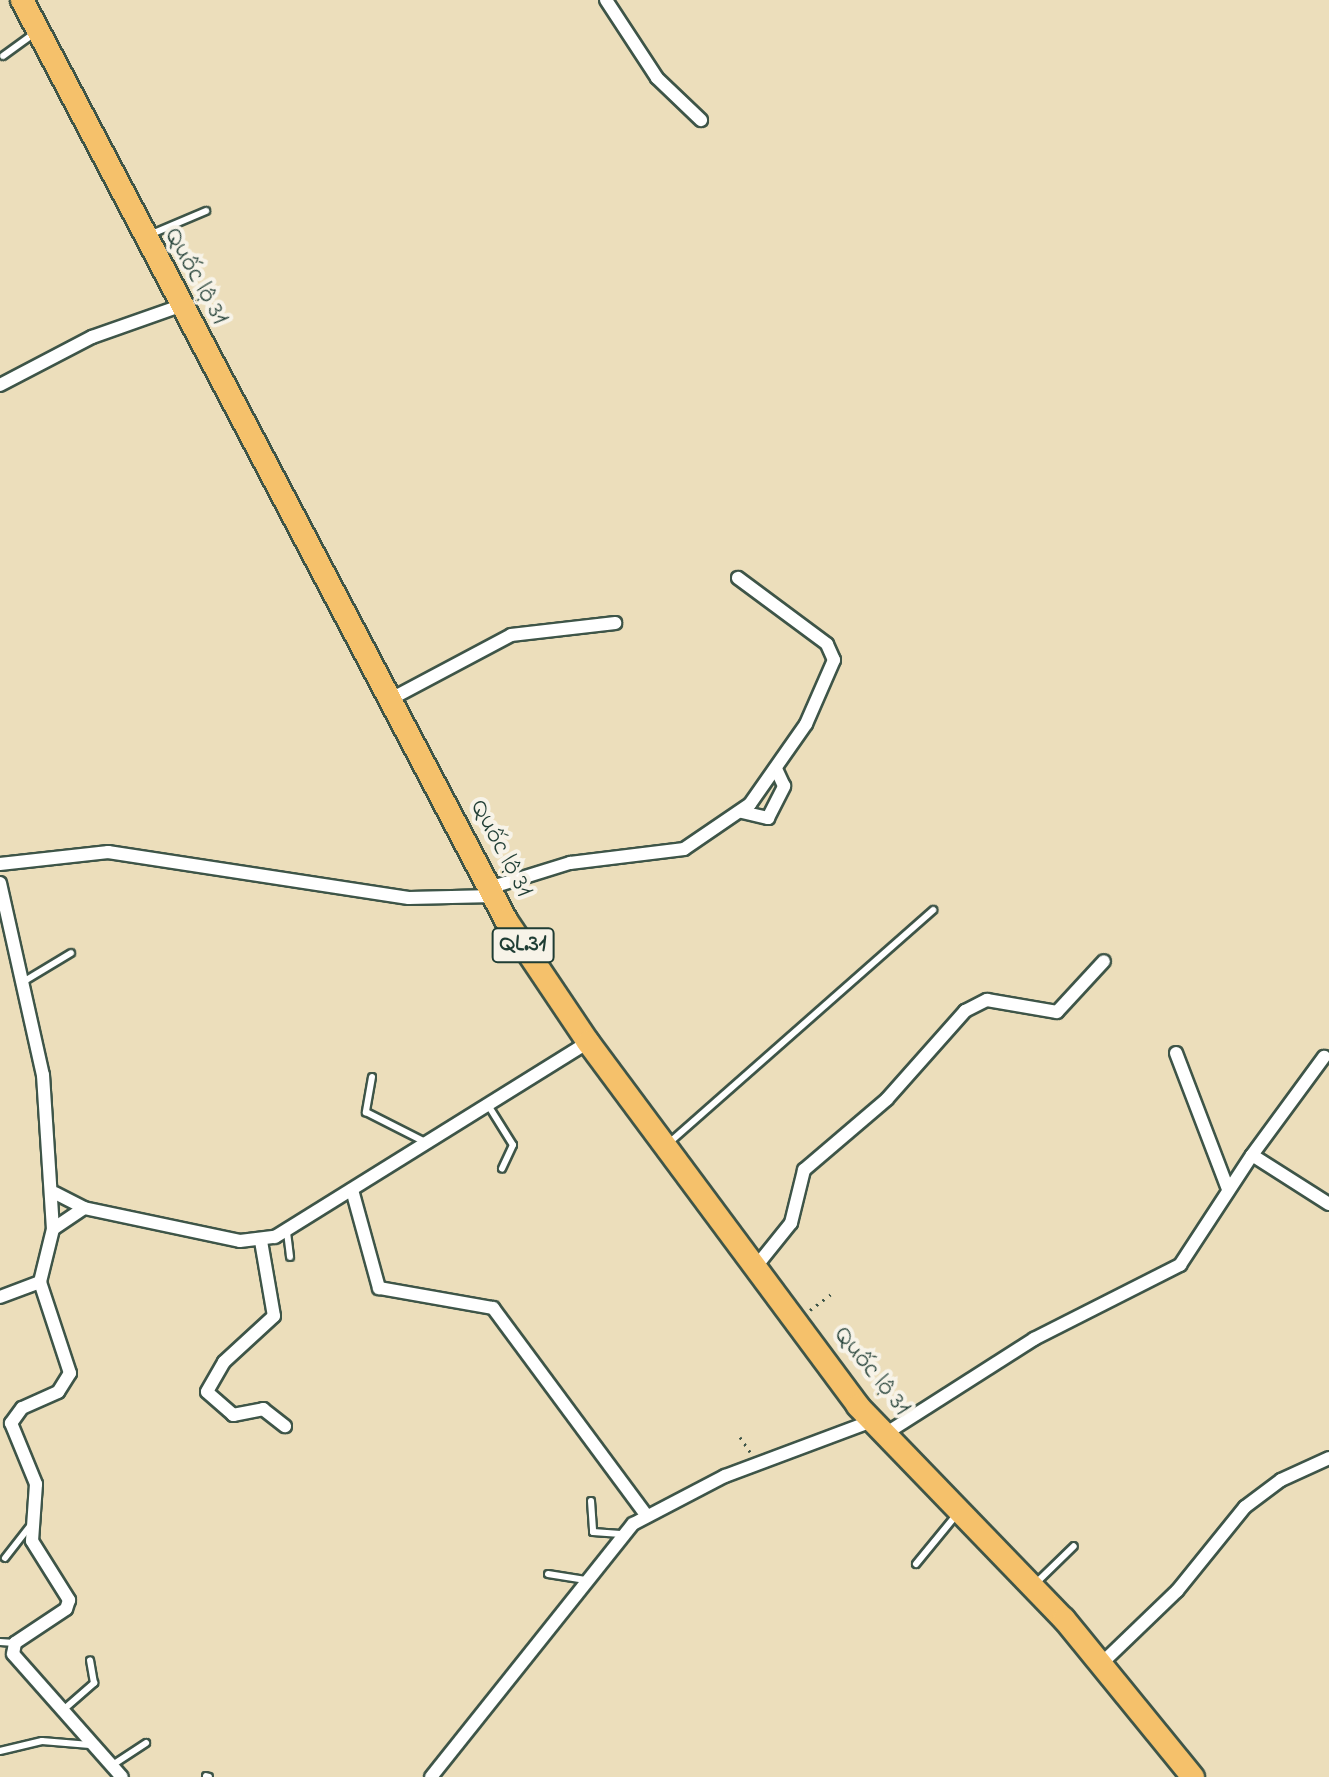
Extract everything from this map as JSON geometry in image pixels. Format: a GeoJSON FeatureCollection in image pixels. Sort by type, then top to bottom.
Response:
{"type":"FeatureCollection","features":[{"type":"Feature","properties":{"kind":"highway","name":"Quốc lộ 31"},"geometry":{"type":"LineString","coordinates":[[22,0],[142,238],[492,892],[588,1042],[754,1269],[878,1427],[1032,1586],[1193,1777]]}},
{"type":"Feature","properties":{"kind":"street"},"geometry":{"type":"LineString","coordinates":[[606,0],[657,78],[701,120]]}},
{"type":"Feature","properties":{"kind":"street"},"geometry":{"type":"LineString","coordinates":[[0,385],[92,337],[180,306]]}},
{"type":"Feature","properties":{"kind":"street"},"geometry":{"type":"LineString","coordinates":[[0,864],[108,852],[409,898],[492,892],[570,863],[684,849],[742,812],[776,769],[823,694],[834,660],[827,644],[738,578]]}},
{"type":"Feature","properties":{"kind":"street"},"geometry":{"type":"LineString","coordinates":[[389,700],[511,635],[615,623]]}},
{"type":"Feature","properties":{"kind":"street"},"geometry":{"type":"LineString","coordinates":[[742,812],[768,818],[784,786],[776,769]]}},
{"type":"Feature","properties":{"kind":"street"},"geometry":{"type":"LineString","coordinates":[[1,890],[43,1075],[55,1193],[53,1229],[40,1282],[70,1373],[58,1392],[22,1408],[6,1424],[36,1484],[29,1527],[69,1600],[66,1609],[15,1643],[19,1663],[60,1714],[122,1777]]}},
{"type":"Feature","properties":{"kind":"street"},"geometry":{"type":"LineString","coordinates":[[754,1269],[791,1223],[804,1170],[887,1099],[965,1011],[987,1000],[1057,1012],[1104,961]]}},
{"type":"Feature","properties":{"kind":"street"},"geometry":{"type":"LineString","coordinates":[[55,1193],[84,1208],[261,1241],[287,1232],[588,1042]]}},
{"type":"Feature","properties":{"kind":"street"},"geometry":{"type":"LineString","coordinates":[[1176,1053],[1228,1189]]}},
{"type":"Feature","properties":{"kind":"street"},"geometry":{"type":"LineString","coordinates":[[431,1777],[586,1580],[624,1534],[646,1515],[756,1462],[878,1427],[1034,1339],[1180,1265],[1228,1189],[1324,1057]]}},
{"type":"Feature","properties":{"kind":"street"},"geometry":{"type":"LineString","coordinates":[[1252,1155],[1329,1204]]}},
{"type":"Feature","properties":{"kind":"street"},"geometry":{"type":"LineString","coordinates":[[352,1190],[379,1288],[493,1308],[646,1515]]}},
{"type":"Feature","properties":{"kind":"street"},"geometry":{"type":"LineString","coordinates":[[53,1229],[84,1208]]}},
{"type":"Feature","properties":{"kind":"street"},"geometry":{"type":"LineString","coordinates":[[261,1241],[274,1316],[224,1362],[207,1392],[233,1415],[263,1409],[285,1426]]}},
{"type":"Feature","properties":{"kind":"street"},"geometry":{"type":"LineString","coordinates":[[0,1297],[40,1282]]}},
{"type":"Feature","properties":{"kind":"street"},"geometry":{"type":"LineString","coordinates":[[1100,1665],[1177,1591],[1245,1507],[1281,1480],[1329,1458]]}},
{"type":"Feature","properties":{"kind":"lane"},"geometry":{"type":"LineString","coordinates":[[3,56],[36,32]]}},
{"type":"Feature","properties":{"kind":"lane"},"geometry":{"type":"LineString","coordinates":[[142,238],[206,211]]}},
{"type":"Feature","properties":{"kind":"lane"},"geometry":{"type":"LineString","coordinates":[[664,1147],[933,910]]}},
{"type":"Feature","properties":{"kind":"lane"},"geometry":{"type":"LineString","coordinates":[[23,982],[71,953]]}},
{"type":"Feature","properties":{"kind":"lane"},"geometry":{"type":"LineString","coordinates":[[372,1077],[366,1112],[427,1143]]}},
{"type":"Feature","properties":{"kind":"lane"},"geometry":{"type":"LineString","coordinates":[[488,1105],[513,1145],[502,1169]]}},
{"type":"Feature","properties":{"kind":"lane"},"geometry":{"type":"LineString","coordinates":[[287,1232],[290,1257]]}},
{"type":"Feature","properties":{"kind":"lane"},"geometry":{"type":"LineString","coordinates":[[591,1501],[593,1532],[624,1534]]}},
{"type":"Feature","properties":{"kind":"lane"},"geometry":{"type":"LineString","coordinates":[[916,1564],[959,1512]]}},
{"type":"Feature","properties":{"kind":"lane"},"geometry":{"type":"LineString","coordinates":[[5,1558],[29,1527]]}},
{"type":"Feature","properties":{"kind":"lane"},"geometry":{"type":"LineString","coordinates":[[1032,1586],[1074,1546]]}},
{"type":"Feature","properties":{"kind":"lane"},"geometry":{"type":"LineString","coordinates":[[548,1574],[586,1580]]}},
{"type":"Feature","properties":{"kind":"lane"},"geometry":{"type":"LineString","coordinates":[[0,1642],[15,1643]]}},
{"type":"Feature","properties":{"kind":"lane"},"geometry":{"type":"LineString","coordinates":[[60,1714],[94,1683],[90,1660]]}},
{"type":"Feature","properties":{"kind":"lane"},"geometry":{"type":"LineString","coordinates":[[0,1751],[42,1741],[90,1745]]}},
{"type":"Feature","properties":{"kind":"lane"},"geometry":{"type":"LineString","coordinates":[[111,1766],[146,1743]]}},
{"type":"Feature","properties":{"kind":"path"},"geometry":{"type":"LineString","coordinates":[[795,1322],[835,1291]]}},
{"type":"Feature","properties":{"kind":"path"},"geometry":{"type":"LineString","coordinates":[[740,1437],[756,1462]]}}]}
